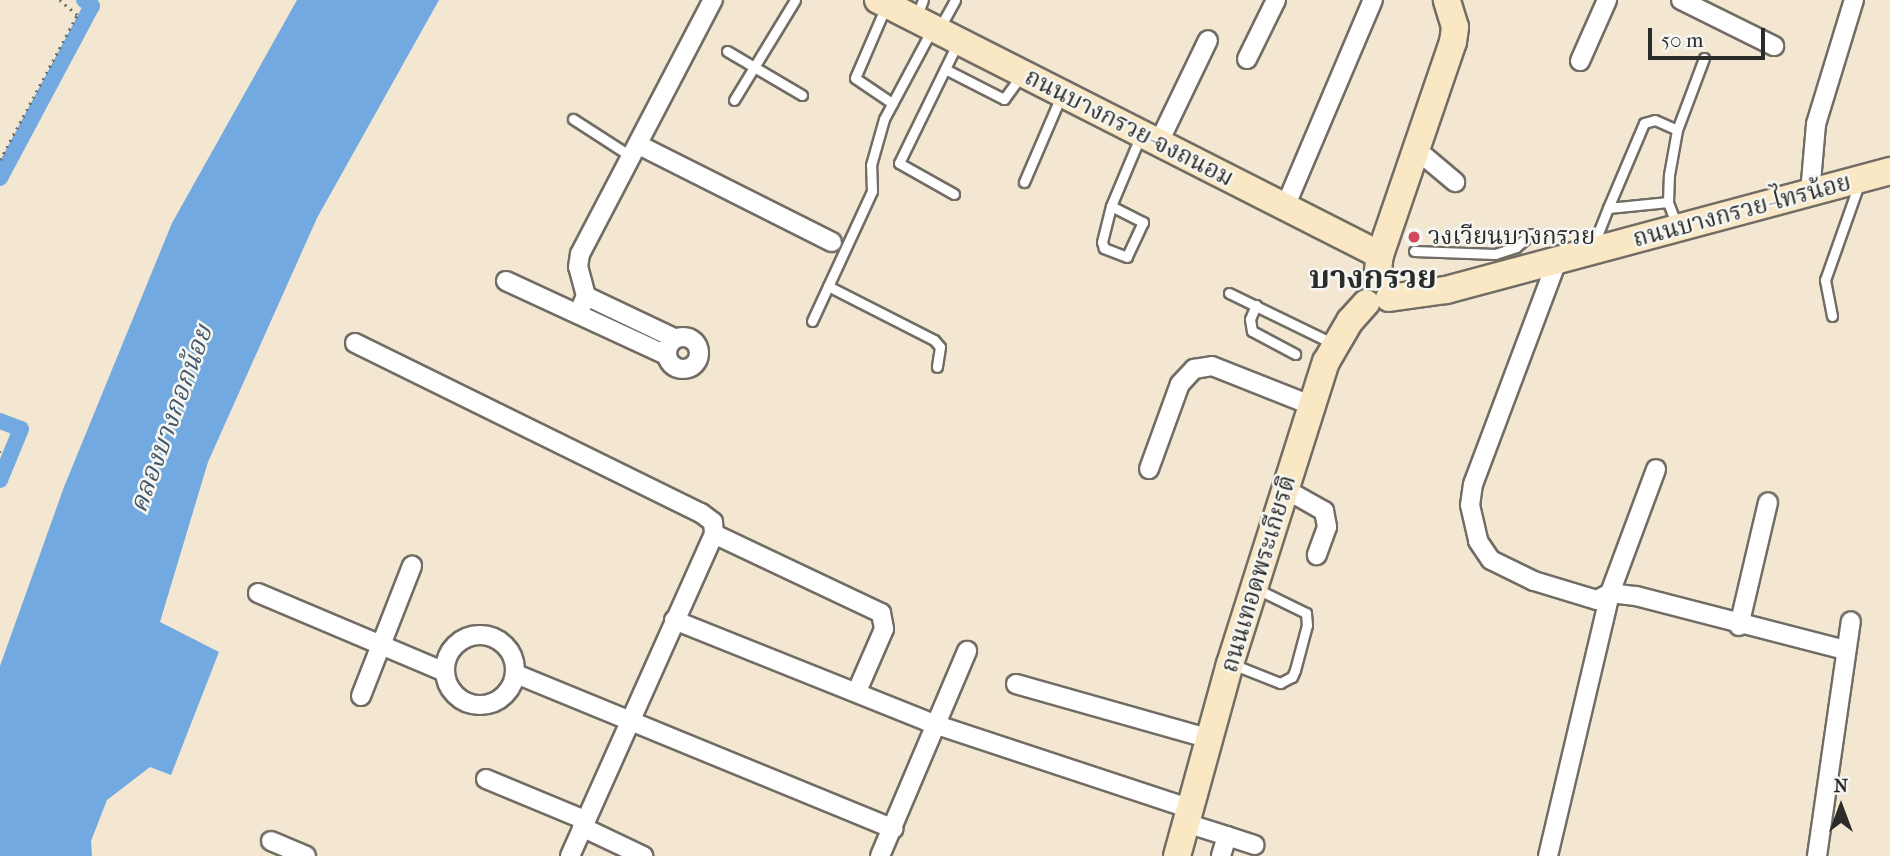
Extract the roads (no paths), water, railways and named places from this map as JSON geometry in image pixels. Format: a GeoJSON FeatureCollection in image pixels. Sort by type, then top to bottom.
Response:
{"type":"FeatureCollection","features":[{"type":"Feature","properties":{"kind":"main road"},"geometry":{"type":"LineString","coordinates":[[1429,294],[1402,285],[1378,284],[1417,150],[1453,42],[1455,27],[1447,0]]}},
{"type":"Feature","properties":{"kind":"main road","name":"ถนนบางกรวย-จงถนอม"},"geometry":{"type":"LineString","coordinates":[[882,2],[934,24],[1022,74],[1285,207],[1378,284]]}},
{"type":"Feature","properties":{"kind":"main road","name":"ถนนบางกรวย-ไทรน้อย"},"geometry":{"type":"LineString","coordinates":[[1378,284],[1429,294],[1511,261],[1557,261],[1890,171]]}},
{"type":"Feature","properties":{"kind":"main road","name":"ถนนเทอดพระเกียรติ"},"geometry":{"type":"LineString","coordinates":[[1177,856],[1230,664],[1313,405],[1339,336],[1378,284]]}},
{"type":"Feature","properties":{"kind":"main road"},"geometry":{"type":"LineString","coordinates":[[1339,336],[1413,305],[1429,294]]}},
{"type":"Feature","properties":{"kind":"street"},"geometry":{"type":"LineString","coordinates":[[578,314],[586,296],[578,267],[580,254],[713,0]]}},
{"type":"Feature","properties":{"kind":"street"},"geometry":{"type":"LineString","coordinates":[[1247,59],[1276,0]]}},
{"type":"Feature","properties":{"kind":"street"},"geometry":{"type":"LineString","coordinates":[[1285,207],[1373,0]]}},
{"type":"Feature","properties":{"kind":"street"},"geometry":{"type":"LineString","coordinates":[[1580,61],[1607,0]]}},
{"type":"Feature","properties":{"kind":"street"},"geometry":{"type":"LineString","coordinates":[[1681,0],[1774,46]]}},
{"type":"Feature","properties":{"kind":"street"},"geometry":{"type":"LineString","coordinates":[[1810,193],[1816,124],[1854,0]]}},
{"type":"Feature","properties":{"kind":"street"},"geometry":{"type":"LineString","coordinates":[[1149,140],[1208,40]]}},
{"type":"Feature","properties":{"kind":"street"},"geometry":{"type":"LineString","coordinates":[[1417,150],[1455,182]]}},
{"type":"Feature","properties":{"kind":"street"},"geometry":{"type":"LineString","coordinates":[[635,151],[832,242]]}},
{"type":"Feature","properties":{"kind":"street"},"geometry":{"type":"LineString","coordinates":[[1557,261],[1473,484],[1472,525],[1491,560],[1534,581],[1589,598],[1611,593],[1636,596],[1738,626],[1845,650]]}},
{"type":"Feature","properties":{"kind":"street"},"geometry":{"type":"LineString","coordinates":[[506,281],[578,314],[670,346],[586,296]]}},
{"type":"Feature","properties":{"kind":"street"},"geometry":{"type":"LineString","coordinates":[[355,343],[701,513],[713,522],[714,534],[570,856]]}},
{"type":"Feature","properties":{"kind":"street"},"geometry":{"type":"LineString","coordinates":[[1149,469],[1180,384],[1194,369],[1212,366],[1313,405]]}},
{"type":"Feature","properties":{"kind":"street"},"geometry":{"type":"LineString","coordinates":[[1548,856],[1611,593],[1656,469]]}},
{"type":"Feature","properties":{"kind":"street"},"geometry":{"type":"LineString","coordinates":[[1285,489],[1324,511],[1326,527],[1317,555]]}},
{"type":"Feature","properties":{"kind":"street"},"geometry":{"type":"LineString","coordinates":[[1738,626],[1768,502]]}},
{"type":"Feature","properties":{"kind":"street"},"geometry":{"type":"LineString","coordinates":[[714,534],[881,613],[884,629],[857,691]]}},
{"type":"Feature","properties":{"kind":"street"},"geometry":{"type":"LineString","coordinates":[[361,695],[412,566]]}},
{"type":"Feature","properties":{"kind":"street"},"geometry":{"type":"LineString","coordinates":[[258,593],[443,671]]}},
{"type":"Feature","properties":{"kind":"street"},"geometry":{"type":"LineString","coordinates":[[674,620],[937,724],[1188,816],[1227,836],[1255,845]]}},
{"type":"Feature","properties":{"kind":"street"},"geometry":{"type":"LineString","coordinates":[[1817,856],[1851,621]]}},
{"type":"Feature","properties":{"kind":"street"},"geometry":{"type":"LineString","coordinates":[[481,635],[499,640],[512,655],[516,674],[508,694],[489,705],[467,705],[450,692],[443,671],[448,652],[462,639],[481,635]]}},
{"type":"Feature","properties":{"kind":"street"},"geometry":{"type":"LineString","coordinates":[[880,856],[967,651]]}},
{"type":"Feature","properties":{"kind":"street"},"geometry":{"type":"LineString","coordinates":[[516,674],[892,829]]}},
{"type":"Feature","properties":{"kind":"street"},"geometry":{"type":"LineString","coordinates":[[1016,684],[1211,739]]}},
{"type":"Feature","properties":{"kind":"street"},"geometry":{"type":"LineString","coordinates":[[486,779],[584,824],[643,856]]}},
{"type":"Feature","properties":{"kind":"street"},"geometry":{"type":"LineString","coordinates":[[1221,856],[1227,836]]}},
{"type":"Feature","properties":{"kind":"street"},"geometry":{"type":"LineString","coordinates":[[271,841],[306,856]]}},
{"type":"Feature","properties":{"kind":"lane"},"geometry":{"type":"LineString","coordinates":[[734,100],[795,0]]}},
{"type":"Feature","properties":{"kind":"lane"},"geometry":{"type":"LineString","coordinates":[[812,321],[872,191],[871,165],[892,103],[934,24],[955,0]]}},
{"type":"Feature","properties":{"kind":"lane"},"geometry":{"type":"LineString","coordinates":[[882,2],[855,78],[892,103]]}},
{"type":"Feature","properties":{"kind":"lane"},"geometry":{"type":"LineString","coordinates":[[934,24],[945,69],[900,163],[954,194]]}},
{"type":"Feature","properties":{"kind":"lane"},"geometry":{"type":"LineString","coordinates":[[727,51],[802,95]]}},
{"type":"Feature","properties":{"kind":"lane"},"geometry":{"type":"LineString","coordinates":[[1677,228],[1668,202],[1677,130],[1704,58]]}},
{"type":"Feature","properties":{"kind":"lane"},"geometry":{"type":"LineString","coordinates":[[945,69],[1004,99],[1022,74]]}},
{"type":"Feature","properties":{"kind":"lane"},"geometry":{"type":"LineString","coordinates":[[1024,182],[1062,94]]}},
{"type":"Feature","properties":{"kind":"lane"},"geometry":{"type":"LineString","coordinates":[[573,119],[635,151]]}},
{"type":"Feature","properties":{"kind":"lane"},"geometry":{"type":"LineString","coordinates":[[1591,251],[1644,123],[1655,120],[1677,130]]}},
{"type":"Feature","properties":{"kind":"lane"},"geometry":{"type":"LineString","coordinates":[[1111,205],[1143,222],[1126,257],[1104,248],[1102,242],[1111,205],[1149,140]]}},
{"type":"Feature","properties":{"kind":"lane"},"geometry":{"type":"LineString","coordinates":[[1832,316],[1825,281],[1861,179]]}},
{"type":"Feature","properties":{"kind":"lane"},"geometry":{"type":"LineString","coordinates":[[1608,208],[1668,202]]}},
{"type":"Feature","properties":{"kind":"lane"},"geometry":{"type":"LineString","coordinates":[[1414,251],[1511,261],[1531,234]]}},
{"type":"Feature","properties":{"kind":"lane"},"geometry":{"type":"LineString","coordinates":[[828,286],[934,340],[940,347],[937,367]]}},
{"type":"Feature","properties":{"kind":"lane"},"geometry":{"type":"LineString","coordinates":[[1230,293],[1339,336]]}},
{"type":"Feature","properties":{"kind":"lane"},"geometry":{"type":"LineString","coordinates":[[1256,305],[1250,319],[1252,331],[1295,354]]}},
{"type":"Feature","properties":{"kind":"lane"},"geometry":{"type":"LineString","coordinates":[[1230,664],[1280,683],[1292,677],[1295,670],[1306,613],[1254,588]]}},
{"type":"Feature","properties":{"kind":"water","name":"คลองบางกอกน้อย"},"geometry":{"type":"Polygon","coordinates":[[[297,0],[439,0],[317,218],[208,462],[160,622],[219,652],[171,775],[150,767],[107,800],[91,841],[92,856],[0,856],[0,666],[64,487],[172,223],[297,0]]]}},
{"type":"Feature","properties":{"kind":"waterway"},"geometry":{"type":"LineString","coordinates":[[0,178],[92,6],[84,0]]}},
{"type":"Feature","properties":{"kind":"waterway"},"geometry":{"type":"LineString","coordinates":[[0,421],[21,429],[0,480]]}},
{"type":"Feature","properties":{"kind":"place","name":"วงเวียนบางกรวย"},"geometry":{"type":"Point","coordinates":[1414,237]}},
{"type":"Feature","properties":{"kind":"district","name":"บางกรวย"},"geometry":{"type":"Point","coordinates":[1373,278]}}]}
